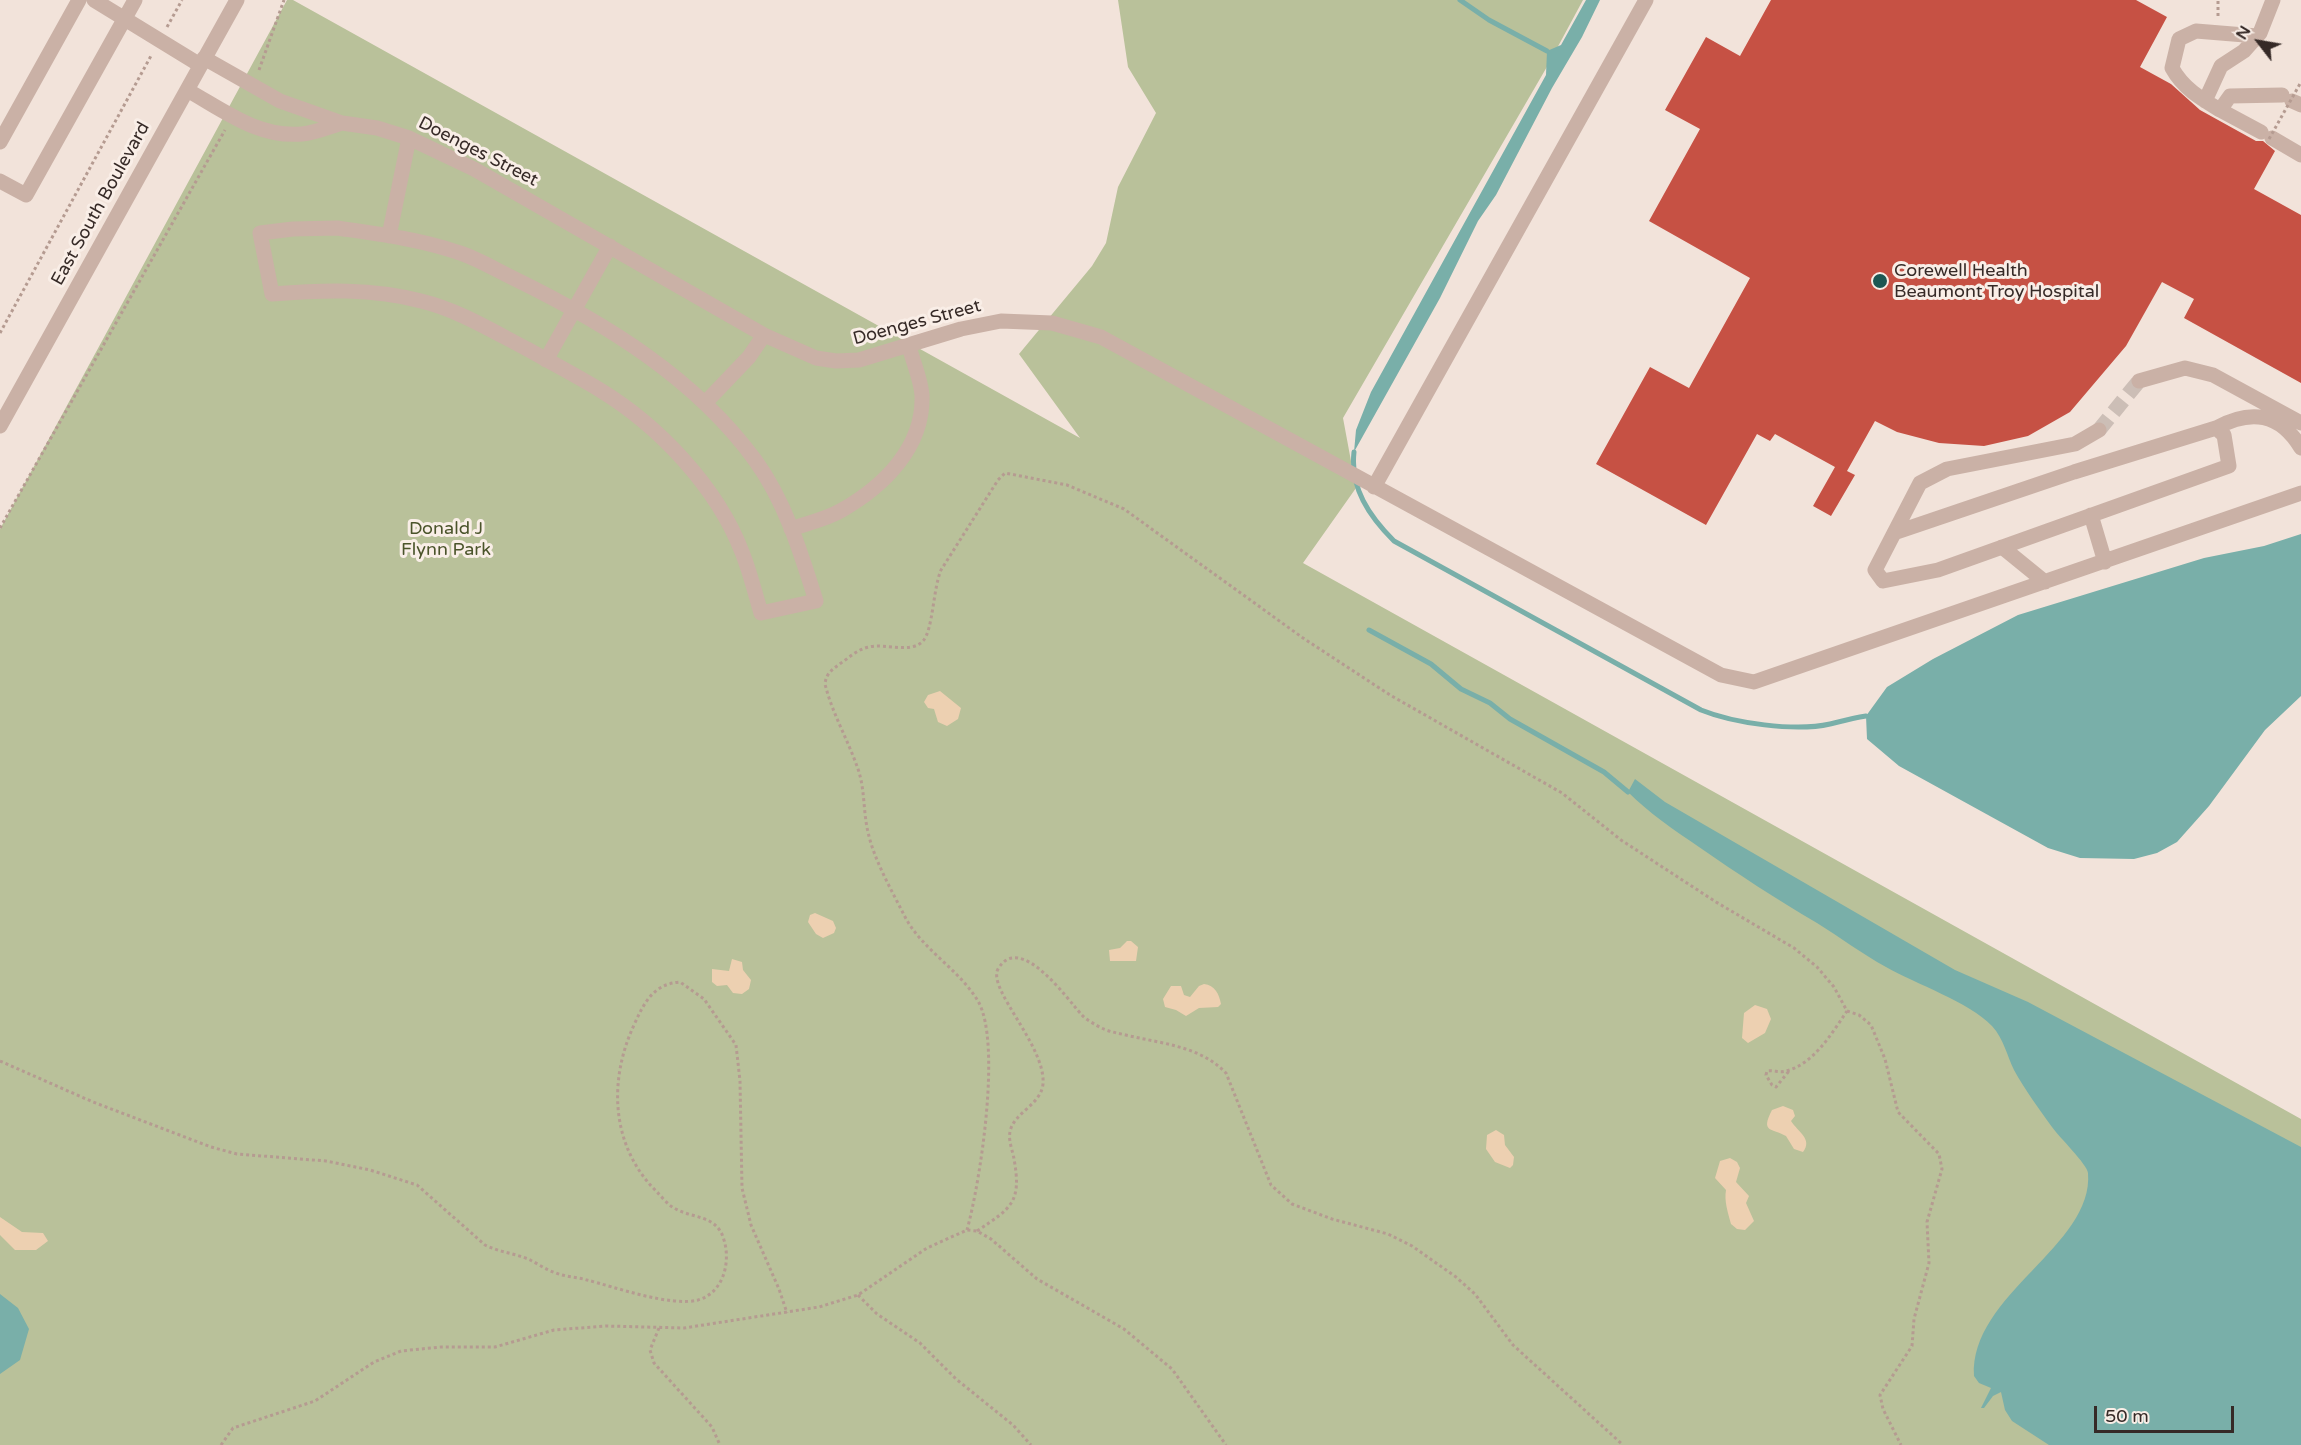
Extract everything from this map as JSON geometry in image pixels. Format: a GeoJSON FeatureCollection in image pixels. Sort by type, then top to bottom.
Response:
{"type":"FeatureCollection","features":[{"type":"Feature","properties":{"kind":"street"},"geometry":{"type":"LineString","coordinates":[[0,142],[80,0]]}},
{"type":"Feature","properties":{"kind":"street","name":"Doenges Street"},"geometry":{"type":"LineString","coordinates":[[94,0],[202,62],[280,101],[342,123],[376,128],[409,138],[474,169],[791,349],[836,361],[859,360],[961,329],[1001,321],[1039,322],[1077,329],[1115,344],[1374,488],[1721,675],[1754,682],[2301,493]]}},
{"type":"Feature","properties":{"kind":"street"},"geometry":{"type":"LineString","coordinates":[[0,181],[26,195],[135,0]]}},
{"type":"Feature","properties":{"kind":"street","name":"East South Boulevard"},"geometry":{"type":"LineString","coordinates":[[0,426],[237,0]]}},
{"type":"Feature","properties":{"kind":"street"},"geometry":{"type":"LineString","coordinates":[[1374,488],[1646,0]]}},
{"type":"Feature","properties":{"kind":"street"},"geometry":{"type":"LineString","coordinates":[[2205,101],[2221,66],[2244,51],[2257,36],[2273,0]]}},
{"type":"Feature","properties":{"kind":"street"},"geometry":{"type":"LineString","coordinates":[[2257,36],[2196,32],[2179,39],[2172,68],[2178,79],[2205,101],[2301,155]]}},
{"type":"Feature","properties":{"kind":"street","name":"Doenges Street"},"geometry":{"type":"LineString","coordinates":[[187,90],[260,130],[278,134],[304,134],[342,123]]}},
{"type":"Feature","properties":{"kind":"street"},"geometry":{"type":"LineString","coordinates":[[2220,110],[2230,96],[2292,100]]}},
{"type":"Feature","properties":{"kind":"street"},"geometry":{"type":"LineString","coordinates":[[388,236],[409,138]]}},
{"type":"Feature","properties":{"kind":"street"},"geometry":{"type":"LineString","coordinates":[[337,228],[388,236],[460,253],[574,310],[618,336],[660,365],[705,403],[756,460],[776,494],[791,529],[816,601],[761,614],[742,551],[720,508],[695,474],[641,420],[602,391],[465,317],[422,301],[351,290],[272,294],[261,233],[293,229],[337,228]]}},
{"type":"Feature","properties":{"kind":"street"},"geometry":{"type":"LineString","coordinates":[[546,360],[610,246]]}},
{"type":"Feature","properties":{"kind":"street"},"geometry":{"type":"LineString","coordinates":[[705,403],[748,357],[764,335]]}},
{"type":"Feature","properties":{"kind":"street"},"geometry":{"type":"LineString","coordinates":[[791,529],[841,511],[877,487],[903,458],[919,425],[922,394],[909,346]]}},
{"type":"Feature","properties":{"kind":"street"},"geometry":{"type":"LineString","coordinates":[[2139,381],[2185,368],[2213,375],[2301,423]]}},
{"type":"Feature","properties":{"kind":"street"},"geometry":{"type":"LineString","coordinates":[[1894,533],[2074,472],[2216,428],[2234,418],[2259,414],[2290,431],[2301,448]]}},
{"type":"Feature","properties":{"kind":"street"},"geometry":{"type":"LineString","coordinates":[[2099,430],[2075,444],[1947,469],[1920,483],[1875,570],[1883,581],[1938,570],[2229,466],[2224,435],[2216,428]]}},
{"type":"Feature","properties":{"kind":"street"},"geometry":{"type":"LineString","coordinates":[[2091,515],[2105,562]]}},
{"type":"Feature","properties":{"kind":"street"},"geometry":{"type":"LineString","coordinates":[[2002,547],[2045,582]]}},
{"type":"Feature","properties":{"kind":"path"},"geometry":{"type":"LineString","coordinates":[[167,27],[182,0]]}},
{"type":"Feature","properties":{"kind":"path"},"geometry":{"type":"LineString","coordinates":[[253,86],[284,0]]}},
{"type":"Feature","properties":{"kind":"path"},"geometry":{"type":"LineString","coordinates":[[0,333],[151,56]]}},
{"type":"Feature","properties":{"kind":"path"},"geometry":{"type":"LineString","coordinates":[[2267,136],[2301,82]]}},
{"type":"Feature","properties":{"kind":"path"},"geometry":{"type":"LineString","coordinates":[[0,528],[233,116]]}},
{"type":"Feature","properties":{"kind":"path"},"geometry":{"type":"LineString","coordinates":[[967,1230],[982,1164],[989,1047],[985,1019],[978,1001],[946,962],[914,933],[904,915],[873,847],[868,832],[859,772],[825,684],[826,677],[831,671],[862,649],[872,646],[913,647],[921,644],[928,635],[935,585],[941,570],[998,480],[1005,473],[1067,485],[1124,509],[1303,638],[1390,695],[1562,793],[1621,840],[1716,902],[1794,948],[1834,987],[1847,1011],[1859,1015],[1871,1025],[1885,1059],[1898,1112],[1939,1155],[1942,1168],[1927,1222],[1929,1263],[1914,1319],[1912,1346],[1880,1395],[1883,1410],[1901,1445]]}},
{"type":"Feature","properties":{"kind":"path"},"geometry":{"type":"LineString","coordinates":[[977,1231],[1009,1209],[1016,1196],[1018,1180],[1009,1133],[1013,1124],[1036,1100],[1043,1087],[1038,1054],[1002,995],[997,982],[997,971],[1003,963],[1012,959],[1024,959],[1058,986],[1083,1017],[1104,1030],[1194,1050],[1216,1062],[1226,1073],[1271,1185],[1292,1204],[1332,1219],[1388,1234],[1412,1246],[1456,1277],[1475,1294],[1513,1346],[1623,1445]]}},
{"type":"Feature","properties":{"kind":"path"},"geometry":{"type":"LineString","coordinates":[[0,1061],[93,1102],[211,1147],[237,1154],[326,1161],[370,1170],[417,1185],[485,1245],[495,1250],[527,1258],[555,1273],[619,1290],[678,1300],[698,1300],[714,1290],[722,1280],[726,1266],[724,1238],[710,1220],[674,1208],[649,1184],[633,1162],[623,1137],[616,1088],[624,1045],[643,1004],[660,987],[680,982],[704,999],[735,1045],[740,1081],[742,1188],[751,1225],[787,1313]]}},
{"type":"Feature","properties":{"kind":"path"},"geometry":{"type":"LineString","coordinates":[[1789,1071],[1767,1071],[1766,1075],[1776,1087],[1789,1071],[1811,1057],[1827,1040],[1847,1011]]}},
{"type":"Feature","properties":{"kind":"path"},"geometry":{"type":"LineString","coordinates":[[220,1445],[233,1428],[315,1401],[374,1362],[401,1352],[441,1347],[495,1347],[554,1330],[606,1326],[684,1328],[787,1313],[858,1295],[927,1248],[967,1230],[977,1231],[991,1239],[1037,1279],[1124,1329],[1172,1369],[1226,1445]]}},
{"type":"Feature","properties":{"kind":"path"},"geometry":{"type":"LineString","coordinates":[[858,1295],[877,1314],[920,1343],[956,1379],[1012,1425],[1031,1445]]}},
{"type":"Feature","properties":{"kind":"path"},"geometry":{"type":"LineString","coordinates":[[659,1328],[650,1350],[654,1363],[712,1427],[720,1445]]}},
{"type":"Feature","properties":{"kind":"green space","name":"Donald J Flynn Park"},"geometry":{"type":"Polygon","coordinates":[[[287,0],[293,0],[1080,438],[1019,354],[1092,266],[1106,243],[1118,187],[1156,113],[1128,67],[1118,0],[1583,0],[1548,65],[1343,418],[1356,488],[1303,563],[2301,1119],[2301,1445],[0,1445],[0,529],[287,0]]]}},
{"type":"Feature","properties":{"kind":"sand"},"geometry":{"type":"Polygon","coordinates":[[[940,691],[961,708],[958,719],[947,726],[938,722],[934,709],[928,708],[924,702],[928,695],[940,691]]]}},
{"type":"Feature","properties":{"kind":"sand"},"geometry":{"type":"Polygon","coordinates":[[[815,913],[833,921],[836,928],[834,933],[823,938],[816,934],[808,922],[810,915],[815,913]]]}},
{"type":"Feature","properties":{"kind":"sand"},"geometry":{"type":"Polygon","coordinates":[[[1127,941],[1131,941],[1138,947],[1136,961],[1110,961],[1109,950],[1120,948],[1127,941]]]}},
{"type":"Feature","properties":{"kind":"sand"},"geometry":{"type":"Polygon","coordinates":[[[732,959],[742,962],[743,970],[751,980],[749,989],[742,994],[733,993],[727,985],[717,986],[712,982],[712,969],[729,971],[732,959]]]}},
{"type":"Feature","properties":{"kind":"sand"},"geometry":{"type":"Polygon","coordinates":[[[1204,984],[1216,991],[1221,1004],[1218,1007],[1199,1008],[1186,1016],[1165,1007],[1163,999],[1171,986],[1181,986],[1184,995],[1190,997],[1199,986],[1204,984]]]}},
{"type":"Feature","properties":{"kind":"sand"},"geometry":{"type":"Polygon","coordinates":[[[1755,1005],[1767,1009],[1771,1019],[1765,1033],[1748,1043],[1742,1038],[1744,1013],[1755,1005]]]}},
{"type":"Feature","properties":{"kind":"sand"},"geometry":{"type":"Polygon","coordinates":[[[1783,1106],[1793,1110],[1795,1116],[1791,1121],[1806,1143],[1803,1152],[1794,1149],[1786,1136],[1767,1126],[1772,1110],[1783,1106]]]}},
{"type":"Feature","properties":{"kind":"sand"},"geometry":{"type":"Polygon","coordinates":[[[1496,1130],[1504,1135],[1505,1145],[1514,1157],[1510,1168],[1495,1162],[1486,1149],[1487,1135],[1496,1130]]]}},
{"type":"Feature","properties":{"kind":"sand"},"geometry":{"type":"Polygon","coordinates":[[[1730,1158],[1737,1162],[1740,1168],[1736,1182],[1749,1196],[1746,1203],[1754,1221],[1745,1230],[1737,1229],[1731,1224],[1726,1203],[1726,1190],[1715,1178],[1720,1161],[1730,1158]]]}},
{"type":"Feature","properties":{"kind":"sand"},"geometry":{"type":"Polygon","coordinates":[[[0,1217],[22,1232],[43,1233],[48,1241],[36,1250],[15,1250],[0,1235],[0,1217]]]}},
{"type":"Feature","properties":{"kind":"water"},"geometry":{"type":"Polygon","coordinates":[[[1586,0],[1600,0],[1496,195],[1478,221],[1440,298],[1354,452],[1356,430],[1371,392],[1546,75],[1547,51],[1561,45],[1586,0]]]}},
{"type":"Feature","properties":{"kind":"water"},"geometry":{"type":"Polygon","coordinates":[[[2301,534],[2301,696],[2265,730],[2209,806],[2177,842],[2157,853],[2134,859],[2080,858],[2048,848],[1899,766],[1867,739],[1866,716],[1887,687],[1933,659],[2018,615],[2204,558],[2264,546],[2301,534]]]}},
{"type":"Feature","properties":{"kind":"water"},"geometry":{"type":"Polygon","coordinates":[[[1635,779],[1665,802],[1955,970],[2028,1002],[2301,1147],[2301,1445],[2049,1445],[2012,1421],[2005,1410],[2001,1392],[1993,1396],[1984,1408],[1981,1408],[1991,1388],[1979,1383],[1974,1376],[1978,1347],[1991,1320],[2010,1295],[2054,1248],[2072,1224],[2085,1199],[2088,1173],[2086,1169],[2032,1099],[2014,1070],[2000,1036],[1982,1017],[1956,1001],[1877,962],[1690,841],[1628,792],[1635,779]]]}},
{"type":"Feature","properties":{"kind":"water"},"geometry":{"type":"Polygon","coordinates":[[[0,1294],[18,1308],[29,1329],[20,1360],[0,1374],[0,1294]]]}},
{"type":"Feature","properties":{"kind":"building"},"geometry":{"type":"Polygon","coordinates":[[[1771,0],[2136,0],[2167,17],[2140,67],[2171,84],[2200,110],[2256,141],[2263,141],[2275,151],[2254,189],[2301,215],[2301,383],[2184,318],[2194,299],[2162,282],[2126,346],[2070,412],[2028,436],[1984,446],[1939,443],[1897,432],[1875,421],[1847,471],[1855,475],[1831,516],[1813,506],[1835,467],[1775,434],[1770,441],[1757,434],[1706,525],[1596,464],[1650,367],[1689,388],[1750,278],[1649,221],[1700,129],[1665,110],[1706,37],[1740,56],[1771,0]]]}},
{"type":"Feature","properties":{"kind":"waterway"},"geometry":{"type":"LineString","coordinates":[[1460,0],[1489,20],[1547,51]]}},
{"type":"Feature","properties":{"kind":"waterway"},"geometry":{"type":"LineString","coordinates":[[1354,452],[1355,478],[1363,501],[1394,541],[1701,710],[1730,719],[1782,727],[1816,726],[1866,716]]}},
{"type":"Feature","properties":{"kind":"waterway"},"geometry":{"type":"LineString","coordinates":[[1369,630],[1431,664],[1461,689],[1490,703],[1510,719],[1604,772],[1628,792]]}},
{"type":"Feature","properties":{"kind":"tunnel"},"geometry":{"type":"LineString","coordinates":[[2099,430],[2139,381]]}},
{"type":"Feature","properties":{"kind":"place","name":"Corewell Health Beaumont Troy Hospital"},"geometry":{"type":"Point","coordinates":[1880,281]}}]}
